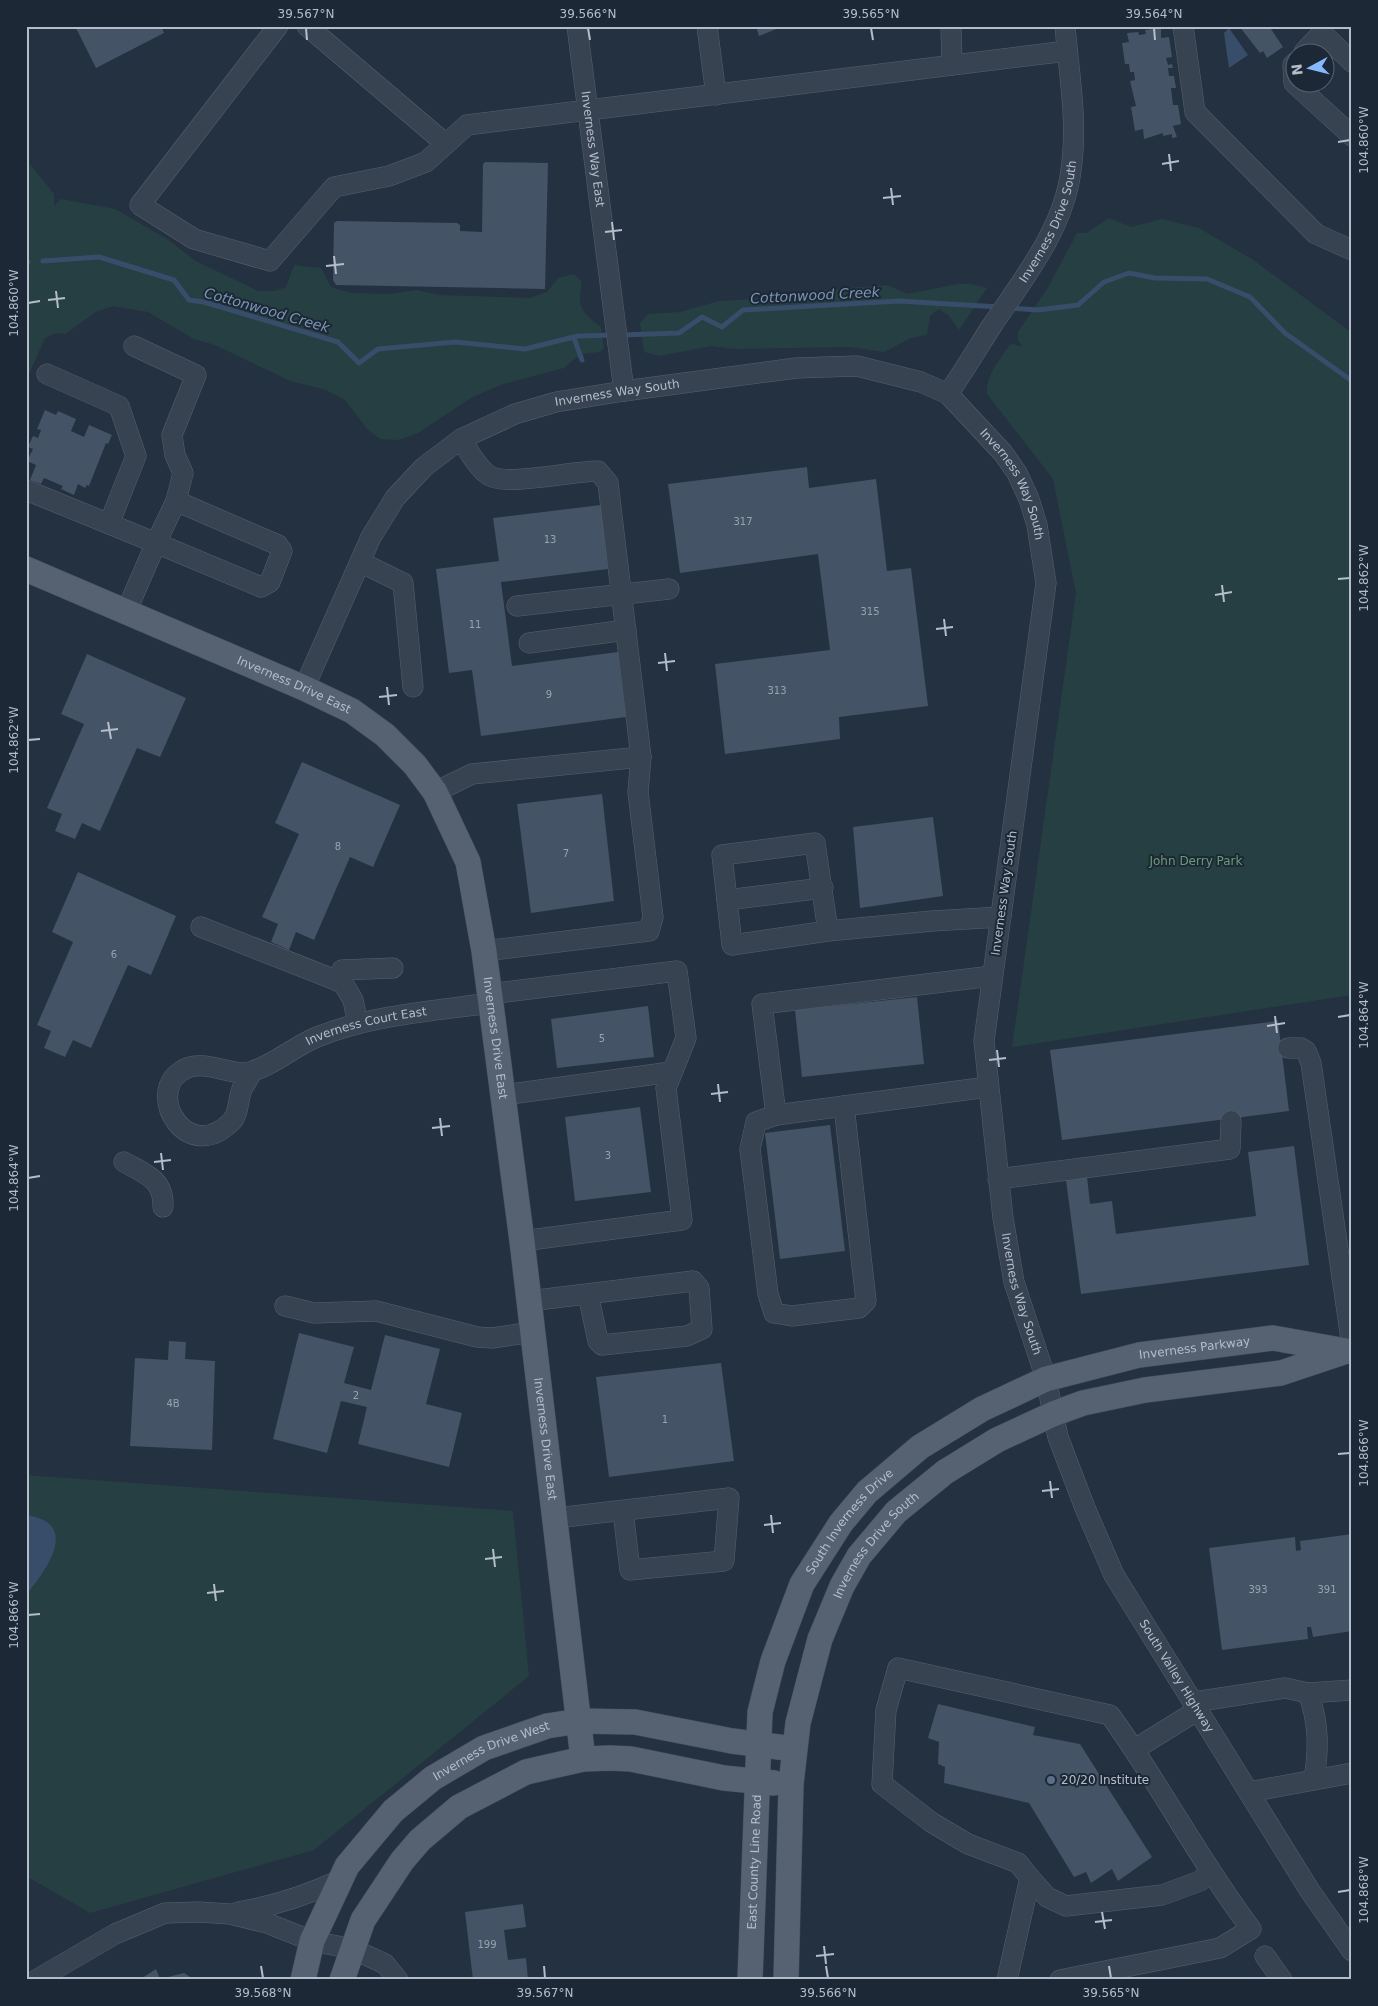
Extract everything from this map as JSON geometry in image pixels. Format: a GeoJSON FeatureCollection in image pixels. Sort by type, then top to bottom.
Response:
{"type":"FeatureCollection","features":[{"type":"Feature","properties":{"kind":"main road","name":"Inverness Drive East"},"geometry":{"type":"LineString","coordinates":[[26,569],[304,688],[352,711],[385,735],[415,765],[435,792],[468,862],[484,951],[530,1301],[584,1759]]}},
{"type":"Feature","properties":{"kind":"main road","name":"Inverness Parkway"},"geometry":{"type":"LineString","coordinates":[[1046,1379],[1139,1355],[1273,1338],[1350,1349]]}},
{"type":"Feature","properties":{"kind":"main road"},"geometry":{"type":"LineString","coordinates":[[1053,1414],[1083,1404],[1145,1390],[1281,1373],[1350,1349]]}},
{"type":"Feature","properties":{"kind":"main road","name":"South Inverness Drive"},"geometry":{"type":"LineString","coordinates":[[759,1744],[760,1712],[773,1661],[802,1584],[841,1523],[868,1492],[920,1447],[982,1409],[1046,1379]]}},
{"type":"Feature","properties":{"kind":"main road","name":"Inverness Drive South"},"geometry":{"type":"LineString","coordinates":[[794,1749],[820,1639],[842,1586],[859,1556],[896,1512],[945,1472],[997,1440],[1053,1414]]}},
{"type":"Feature","properties":{"kind":"main road","name":"Inverness Drive West"},"geometry":{"type":"LineString","coordinates":[[303,1980],[312,1941],[347,1866],[393,1811],[433,1778],[484,1748],[547,1726],[579,1721],[635,1722],[794,1749]]}},
{"type":"Feature","properties":{"kind":"main road","name":"East County Line Road"},"geometry":{"type":"LineString","coordinates":[[750,1980],[759,1744]]}},
{"type":"Feature","properties":{"kind":"main road"},"geometry":{"type":"LineString","coordinates":[[786,1980],[791,1784],[794,1749]]}},
{"type":"Feature","properties":{"kind":"main road"},"geometry":{"type":"LineString","coordinates":[[342,1980],[363,1920],[402,1861],[420,1840],[459,1807],[526,1772],[584,1759],[631,1760],[757,1782],[791,1784]]}},
{"type":"Feature","properties":{"kind":"street"},"geometry":{"type":"LineString","coordinates":[[278,26],[140,206],[194,239],[270,261],[334,187],[389,176],[426,162],[467,125],[1067,51]]}},
{"type":"Feature","properties":{"kind":"street"},"geometry":{"type":"LineString","coordinates":[[307,26],[446,144]]}},
{"type":"Feature","properties":{"kind":"street","name":"Inverness Way East"},"geometry":{"type":"LineString","coordinates":[[577,26],[624,391]]}},
{"type":"Feature","properties":{"kind":"street"},"geometry":{"type":"LineString","coordinates":[[707,26],[716,95]]}},
{"type":"Feature","properties":{"kind":"street"},"geometry":{"type":"LineString","coordinates":[[951,26],[952,66]]}},
{"type":"Feature","properties":{"kind":"street","name":"Inverness Drive South"},"geometry":{"type":"LineString","coordinates":[[948,394],[1015,292],[1053,228],[1068,186],[1074,122],[1065,26]]}},
{"type":"Feature","properties":{"kind":"street"},"geometry":{"type":"LineString","coordinates":[[1183,26],[1194,112],[1316,234],[1352,250]]}},
{"type":"Feature","properties":{"kind":"street"},"geometry":{"type":"LineString","coordinates":[[1311,42],[1321,29],[1352,62]]}},
{"type":"Feature","properties":{"kind":"street"},"geometry":{"type":"LineString","coordinates":[[1303,92],[1352,136]]}},
{"type":"Feature","properties":{"kind":"street"},"geometry":{"type":"LineString","coordinates":[[126,612],[176,501],[183,473],[175,455],[172,434],[196,375],[134,346]]}},
{"type":"Feature","properties":{"kind":"street","name":"Inverness Way South"},"geometry":{"type":"LineString","coordinates":[[304,688],[360,562],[395,498],[424,467],[461,439],[502,419],[542,406],[624,391],[796,368],[857,366],[921,382],[948,394],[1003,453],[1017,473],[1029,499],[1037,525],[1045,569],[1044,593],[1005,919],[992,976],[984,1041],[998,1179],[1014,1282],[1046,1379]]}},
{"type":"Feature","properties":{"kind":"street"},"geometry":{"type":"LineString","coordinates":[[47,374],[119,406],[136,456],[109,524]]}},
{"type":"Feature","properties":{"kind":"street"},"geometry":{"type":"LineString","coordinates":[[461,439],[476,461],[490,476],[511,480],[598,471],[608,483],[641,757],[638,792],[653,917],[649,931],[484,951]]}},
{"type":"Feature","properties":{"kind":"street"},"geometry":{"type":"LineString","coordinates":[[26,490],[261,587],[270,582],[282,551],[278,545],[176,501]]}},
{"type":"Feature","properties":{"kind":"street"},"geometry":{"type":"LineString","coordinates":[[360,562],[403,583],[413,687]]}},
{"type":"Feature","properties":{"kind":"street"},"geometry":{"type":"LineString","coordinates":[[516,606],[669,589]]}},
{"type":"Feature","properties":{"kind":"street"},"geometry":{"type":"LineString","coordinates":[[529,643],[626,630]]}},
{"type":"Feature","properties":{"kind":"street"},"geometry":{"type":"LineString","coordinates":[[435,792],[472,774],[641,757]]}},
{"type":"Feature","properties":{"kind":"street"},"geometry":{"type":"LineString","coordinates":[[828,931],[815,843],[722,855],[732,945],[828,931],[932,921],[1005,919]]}},
{"type":"Feature","properties":{"kind":"street"},"geometry":{"type":"LineString","coordinates":[[727,900],[823,888]]}},
{"type":"Feature","properties":{"kind":"street"},"geometry":{"type":"LineString","coordinates":[[201,928],[343,983],[353,1000],[358,1023]]}},
{"type":"Feature","properties":{"kind":"street"},"geometry":{"type":"LineString","coordinates":[[337,980],[342,970],[393,968]]}},
{"type":"Feature","properties":{"kind":"street","name":"Inverness Court East"},"geometry":{"type":"LineString","coordinates":[[252,1072],[315,1038],[358,1023],[490,998],[677,971],[686,1038],[678,1063],[671,1072]]}},
{"type":"Feature","properties":{"kind":"street"},"geometry":{"type":"LineString","coordinates":[[776,1115],[762,1004],[992,976]]}},
{"type":"Feature","properties":{"kind":"street"},"geometry":{"type":"LineString","coordinates":[[1288,1048],[1306,1050],[1311,1063],[1350,1349]]}},
{"type":"Feature","properties":{"kind":"street"},"geometry":{"type":"LineString","coordinates":[[503,1095],[671,1072],[666,1088],[682,1220],[522,1241]]}},
{"type":"Feature","properties":{"kind":"street"},"geometry":{"type":"LineString","coordinates":[[844,1106],[866,1301],[859,1308],[792,1316],[774,1313],[768,1294],[750,1149],[756,1122],[776,1115],[844,1106],[988,1087]]}},
{"type":"Feature","properties":{"kind":"street"},"geometry":{"type":"LineString","coordinates":[[998,1179],[1230,1149],[1231,1121]]}},
{"type":"Feature","properties":{"kind":"street"},"geometry":{"type":"LineString","coordinates":[[124,1162],[154,1180],[162,1192],[163,1207]]}},
{"type":"Feature","properties":{"kind":"street"},"geometry":{"type":"LineString","coordinates":[[530,1301],[693,1281],[699,1288],[702,1329],[687,1336],[602,1345],[598,1341],[588,1294]]}},
{"type":"Feature","properties":{"kind":"street"},"geometry":{"type":"LineString","coordinates":[[285,1306],[314,1313],[376,1312],[477,1337],[492,1338],[533,1332]]}},
{"type":"Feature","properties":{"kind":"street","name":"South Valley Highway"},"geometry":{"type":"LineString","coordinates":[[1046,1379],[1058,1437],[1081,1499],[1114,1575],[1310,1891],[1352,1951]]}},
{"type":"Feature","properties":{"kind":"street"},"geometry":{"type":"LineString","coordinates":[[556,1518],[729,1498],[724,1561],[630,1570],[623,1511]]}},
{"type":"Feature","properties":{"kind":"street"},"geometry":{"type":"LineString","coordinates":[[1060,1980],[1220,1948],[1251,1929],[1210,1872],[1135,1749],[1110,1715],[898,1668],[886,1710],[882,1784],[931,1822],[968,1844],[1018,1863],[1047,1897],[1066,1906],[1162,1895],[1200,1881],[1210,1872]]}},
{"type":"Feature","properties":{"kind":"street"},"geometry":{"type":"LineString","coordinates":[[1135,1749],[1196,1706],[1285,1688],[1308,1692],[1352,1690]]}},
{"type":"Feature","properties":{"kind":"street"},"geometry":{"type":"LineString","coordinates":[[1308,1692],[1315,1711],[1319,1750],[1314,1779]]}},
{"type":"Feature","properties":{"kind":"street"},"geometry":{"type":"LineString","coordinates":[[1250,1792],[1352,1773]]}},
{"type":"Feature","properties":{"kind":"street"},"geometry":{"type":"LineString","coordinates":[[1007,1980],[1030,1878]]}},
{"type":"Feature","properties":{"kind":"street"},"geometry":{"type":"LineString","coordinates":[[230,1914],[276,1905],[340,1880]]}},
{"type":"Feature","properties":{"kind":"street"},"geometry":{"type":"LineString","coordinates":[[36,1980],[115,1934],[165,1913],[199,1912],[230,1914],[267,1923],[312,1941],[353,1949],[385,1964],[398,1980]]}},
{"type":"Feature","properties":{"kind":"street"},"geometry":{"type":"LineString","coordinates":[[1265,1956],[1282,1980]]}},
{"type":"Feature","properties":{"kind":"green space"},"geometry":{"type":"Polygon","coordinates":[[[26,159],[54,194],[54,206],[61,199],[115,209],[167,239],[196,261],[258,291],[275,291],[286,287],[294,265],[321,268],[331,287],[351,293],[390,294],[416,290],[440,295],[529,298],[547,292],[558,278],[574,274],[582,282],[580,297],[582,308],[601,327],[604,348],[600,352],[583,354],[583,360],[577,357],[564,368],[503,384],[471,398],[418,433],[399,440],[380,439],[368,430],[345,400],[326,390],[290,381],[215,345],[194,339],[148,312],[113,306],[96,312],[65,334],[56,333],[45,338],[26,381],[26,159]]]}},
{"type":"Feature","properties":{"kind":"green space","name":"John Derry Park"},"geometry":{"type":"Polygon","coordinates":[[[1109,218],[1131,227],[1162,219],[1199,228],[1252,259],[1352,333],[1352,995],[1012,1047],[1076,593],[1053,479],[987,394],[987,387],[994,368],[1010,344],[1022,346],[1018,340],[1018,332],[1047,289],[1077,233],[1086,233],[1109,218]]]}},
{"type":"Feature","properties":{"kind":"green space"},"geometry":{"type":"Polygon","coordinates":[[[957,284],[971,284],[987,288],[959,330],[949,316],[939,309],[930,316],[927,335],[911,338],[884,352],[850,347],[733,349],[711,346],[660,356],[644,352],[640,323],[648,314],[680,312],[719,301],[784,297],[823,290],[887,285],[908,294],[957,284]]]}},
{"type":"Feature","properties":{"kind":"green space"},"geometry":{"type":"Polygon","coordinates":[[[26,1475],[513,1511],[529,1676],[314,1850],[90,1913],[26,1876],[26,1475]]]}},
{"type":"Feature","properties":{"kind":"water"},"geometry":{"type":"Polygon","coordinates":[[[1229,28],[1248,55],[1229,68],[1224,33],[1229,28]]]}},
{"type":"Feature","properties":{"kind":"water"},"geometry":{"type":"Polygon","coordinates":[[[26,1515],[43,1520],[52,1527],[56,1537],[50,1560],[43,1573],[26,1595],[26,1515]]]}},
{"type":"Feature","properties":{"kind":"building"},"geometry":{"type":"Polygon","coordinates":[[[75,26],[161,26],[164,33],[96,68],[75,26]]]}},
{"type":"Feature","properties":{"kind":"building"},"geometry":{"type":"Polygon","coordinates":[[[756,26],[784,26],[759,36],[756,26]]]}},
{"type":"Feature","properties":{"kind":"building"},"geometry":{"type":"Polygon","coordinates":[[[1153,26],[1161,26],[1161,38],[1169,37],[1172,57],[1166,58],[1168,65],[1172,64],[1173,68],[1168,68],[1169,76],[1174,76],[1176,88],[1171,88],[1173,105],[1178,105],[1181,124],[1173,126],[1177,137],[1172,138],[1172,134],[1163,136],[1163,133],[1144,139],[1143,129],[1135,131],[1131,107],[1136,106],[1130,81],[1135,80],[1134,72],[1130,72],[1129,64],[1125,64],[1122,43],[1129,42],[1127,33],[1138,32],[1139,35],[1146,34],[1145,30],[1153,29],[1153,26]]]}},
{"type":"Feature","properties":{"kind":"building"},"geometry":{"type":"Polygon","coordinates":[[[1239,26],[1269,26],[1283,47],[1267,58],[1263,51],[1260,53],[1239,26]]]}},
{"type":"Feature","properties":{"kind":"building"},"geometry":{"type":"Polygon","coordinates":[[[485,162],[548,163],[545,289],[336,285],[333,280],[334,223],[337,221],[457,223],[460,225],[460,231],[482,232],[483,164],[485,162]]]}},
{"type":"Feature","properties":{"kind":"building"},"geometry":{"type":"Polygon","coordinates":[[[45,410],[56,415],[58,411],[76,419],[71,431],[84,437],[89,425],[112,435],[108,444],[106,443],[89,486],[87,485],[85,488],[78,484],[74,495],[61,489],[63,486],[44,478],[41,484],[30,480],[36,465],[27,461],[33,449],[28,447],[33,436],[38,438],[41,430],[37,429],[45,410]]]}},
{"type":"Feature","properties":{"kind":"building"},"geometry":{"type":"Polygon","coordinates":[[[807,467],[809,488],[876,479],[887,571],[911,568],[928,706],[839,717],[840,739],[725,754],[715,664],[830,650],[818,554],[680,573],[668,484],[807,467]]]}},
{"type":"Feature","properties":{"kind":"building"},"geometry":{"type":"Polygon","coordinates":[[[601,505],[608,569],[501,582],[512,666],[618,652],[626,717],[481,736],[472,670],[449,673],[436,569],[499,561],[493,518],[601,505]]]}},
{"type":"Feature","properties":{"kind":"building"},"geometry":{"type":"Polygon","coordinates":[[[87,654],[186,698],[160,757],[137,748],[100,831],[82,823],[75,839],[55,831],[62,814],[47,808],[84,724],[61,714],[87,654]]]}},
{"type":"Feature","properties":{"kind":"building"},"geometry":{"type":"Polygon","coordinates":[[[302,762],[400,805],[373,867],[350,857],[314,940],[296,932],[289,950],[271,942],[278,924],[262,917],[299,834],[275,823],[302,762]]]}},
{"type":"Feature","properties":{"kind":"building"},"geometry":{"type":"Polygon","coordinates":[[[602,794],[614,901],[531,913],[517,804],[602,794]]]}},
{"type":"Feature","properties":{"kind":"building"},"geometry":{"type":"Polygon","coordinates":[[[933,817],[943,896],[860,908],[853,827],[933,817]]]}},
{"type":"Feature","properties":{"kind":"building"},"geometry":{"type":"Polygon","coordinates":[[[78,872],[176,916],[151,975],[128,965],[91,1048],[73,1040],[65,1057],[44,1048],[51,1031],[37,1025],[73,942],[52,932],[78,872]]]}},
{"type":"Feature","properties":{"kind":"building"},"geometry":{"type":"Polygon","coordinates":[[[917,997],[924,1064],[802,1077],[795,1010],[917,997]]]}},
{"type":"Feature","properties":{"kind":"building"},"geometry":{"type":"Polygon","coordinates":[[[648,1006],[654,1057],[557,1068],[551,1019],[648,1006]]]}},
{"type":"Feature","properties":{"kind":"building"},"geometry":{"type":"Polygon","coordinates":[[[1278,1021],[1289,1111],[1062,1140],[1050,1050],[1278,1021]]]}},
{"type":"Feature","properties":{"kind":"building"},"geometry":{"type":"Polygon","coordinates":[[[640,1107],[651,1192],[575,1201],[565,1117],[640,1107]]]}},
{"type":"Feature","properties":{"kind":"building"},"geometry":{"type":"Polygon","coordinates":[[[830,1125],[845,1251],[780,1259],[765,1133],[830,1125]]]}},
{"type":"Feature","properties":{"kind":"building"},"geometry":{"type":"Polygon","coordinates":[[[1294,1146],[1309,1265],[1081,1294],[1066,1180],[1087,1177],[1090,1204],[1112,1201],[1116,1234],[1256,1216],[1248,1152],[1294,1146]]]}},
{"type":"Feature","properties":{"kind":"building"},"geometry":{"type":"Polygon","coordinates":[[[299,1333],[354,1347],[344,1383],[371,1390],[385,1335],[440,1349],[426,1404],[462,1413],[449,1467],[358,1444],[367,1407],[341,1401],[327,1453],[273,1439],[299,1333]]]}},
{"type":"Feature","properties":{"kind":"building"},"geometry":{"type":"Polygon","coordinates":[[[169,1341],[186,1342],[185,1359],[215,1361],[212,1450],[130,1446],[135,1358],[168,1360],[169,1341]]]}},
{"type":"Feature","properties":{"kind":"building"},"geometry":{"type":"Polygon","coordinates":[[[721,1363],[734,1461],[609,1477],[596,1377],[721,1363]]]}},
{"type":"Feature","properties":{"kind":"building"},"geometry":{"type":"Polygon","coordinates":[[[1352,1534],[1352,1631],[1313,1637],[1311,1627],[1307,1627],[1308,1639],[1222,1650],[1209,1548],[1295,1537],[1296,1551],[1301,1550],[1300,1541],[1352,1534]]]}},
{"type":"Feature","properties":{"kind":"building"},"geometry":{"type":"Polygon","coordinates":[[[938,1704],[1035,1727],[1033,1735],[1080,1744],[1152,1857],[1118,1881],[1112,1869],[1091,1883],[1086,1872],[1074,1877],[1029,1803],[944,1783],[945,1767],[938,1764],[939,1742],[928,1738],[938,1704]]]}},
{"type":"Feature","properties":{"kind":"building"},"geometry":{"type":"Polygon","coordinates":[[[523,1904],[526,1927],[504,1930],[508,1960],[526,1958],[528,1980],[473,1980],[465,1912],[523,1904]]]}},
{"type":"Feature","properties":{"kind":"building"},"geometry":{"type":"Polygon","coordinates":[[[156,1969],[160,1979],[184,1973],[195,1980],[139,1980],[156,1969]]]}},
{"type":"Feature","properties":{"kind":"waterway","name":"Cottonwood Creek"},"geometry":{"type":"LineString","coordinates":[[43,261],[99,257],[174,280],[189,300],[204,302],[338,342],[359,363],[378,349],[455,342],[525,349],[578,336],[614,335]]}},
{"type":"Feature","properties":{"kind":"waterway","name":"Cottonwood Creek"},"geometry":{"type":"LineString","coordinates":[[1010,308],[1038,310],[1078,305],[1104,282],[1129,273],[1155,278],[1207,279],[1250,297],[1285,333],[1352,381]]}},
{"type":"Feature","properties":{"kind":"waterway","name":"Cottonwood Creek"},"geometry":{"type":"LineString","coordinates":[[622,335],[679,333],[702,317],[722,327],[743,310],[899,301],[999,307]]}},
{"type":"Feature","properties":{"kind":"waterway"},"geometry":{"type":"LineString","coordinates":[[574,338],[582,360]]}},
{"type":"Feature","properties":{"kind":"place","name":"20/20 Institute"},"geometry":{"type":"Point","coordinates":[1051,1780]}}]}
